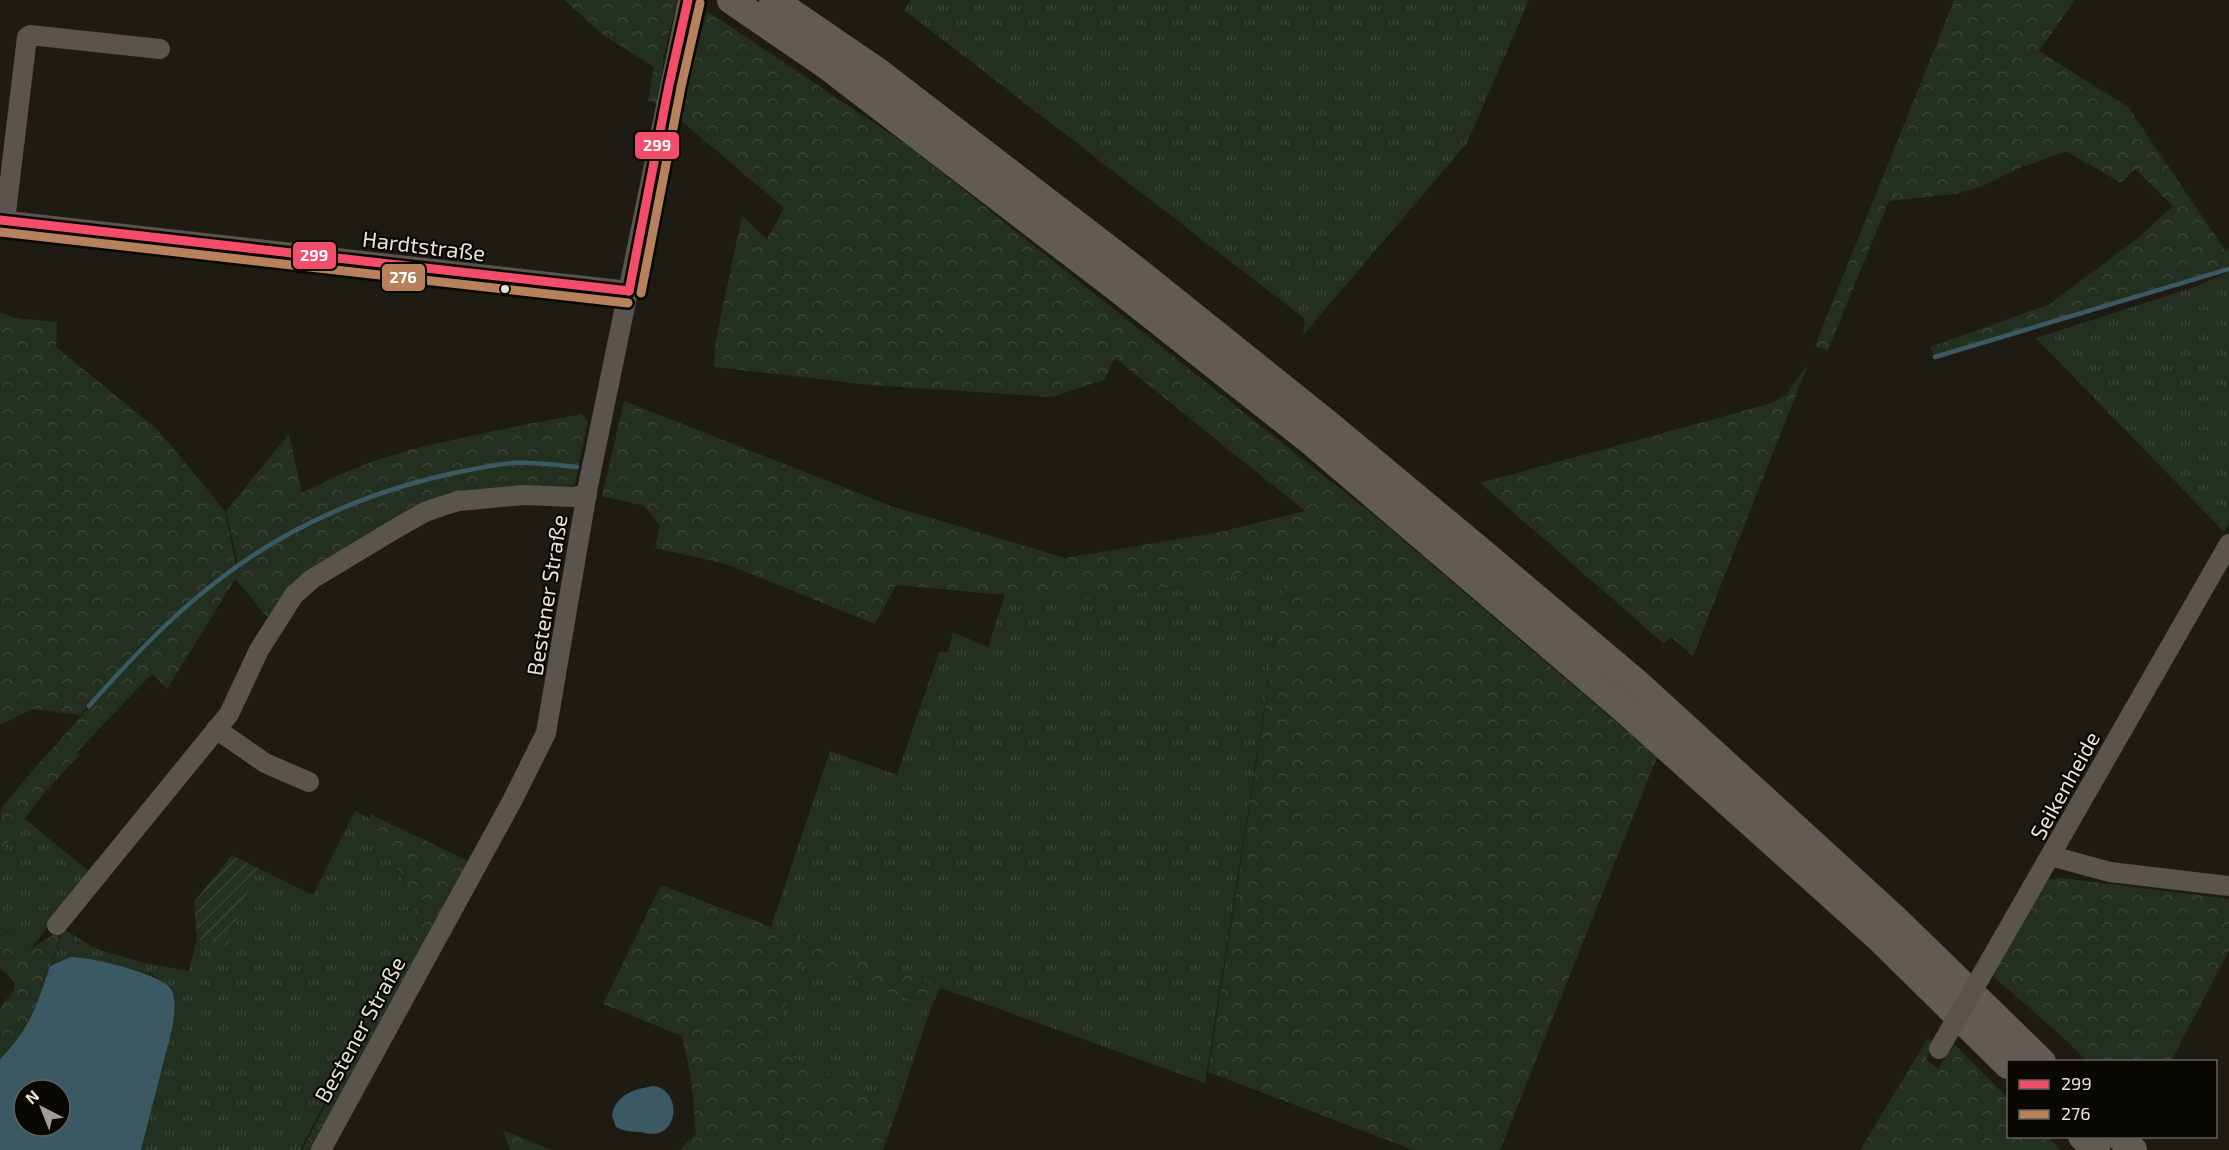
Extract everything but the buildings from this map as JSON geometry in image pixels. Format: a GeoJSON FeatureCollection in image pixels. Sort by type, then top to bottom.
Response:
{"type":"FeatureCollection","features":[{"type":"Feature","properties":{"kind":"highway"},"geometry":{"type":"LineString","coordinates":[[731,0],[844,79],[1117,288],[1313,443],[1623,708],[1878,937],[2007,1064]]}},
{"type":"Feature","properties":{"kind":"highway"},"geometry":{"type":"LineString","coordinates":[[773,0],[877,71],[1137,270],[1466,539],[1639,685],[1894,918],[2040,1060]]}},
{"type":"Feature","properties":{"kind":"highway"},"geometry":{"type":"LineString","coordinates":[[2083,1138],[2096,1150]]}},
{"type":"Feature","properties":{"kind":"highway"},"geometry":{"type":"LineString","coordinates":[[2121,1138],[2133,1150]]}},
{"type":"Feature","properties":{"kind":"street","name":"Bestener Straße"},"geometry":{"type":"LineString","coordinates":[[321,1150],[542,744],[550,719],[587,490],[688,0]]}},
{"type":"Feature","properties":{"kind":"street"},"geometry":{"type":"LineString","coordinates":[[3,221],[27,37],[30,35],[160,49]]}},
{"type":"Feature","properties":{"kind":"street","name":"Hardtstraße"},"geometry":{"type":"LineString","coordinates":[[3,221],[629,291]]}},
{"type":"Feature","properties":{"kind":"street"},"geometry":{"type":"LineString","coordinates":[[57,926],[229,714],[265,641],[294,595],[312,579],[405,523],[442,506],[459,501],[524,495],[573,497],[587,490]]}},
{"type":"Feature","properties":{"kind":"street","name":"Seikenheide"},"geometry":{"type":"LineString","coordinates":[[1940,1049],[2229,544]]}},
{"type":"Feature","properties":{"kind":"street"},"geometry":{"type":"LineString","coordinates":[[216,729],[265,763],[309,782]]}},
{"type":"Feature","properties":{"kind":"street"},"geometry":{"type":"LineString","coordinates":[[2051,856],[2110,872],[2229,886]]}},
{"type":"Feature","properties":{"kind":"green space"},"geometry":{"type":"Polygon","coordinates":[[[564,0],[677,0],[663,60],[663,76],[657,104],[648,101],[654,67],[602,34],[564,0]]]}},
{"type":"Feature","properties":{"kind":"green space"},"geometry":{"type":"Polygon","coordinates":[[[911,0],[1529,0],[1467,143],[1303,335],[1305,319],[904,10],[911,0]]]}},
{"type":"Feature","properties":{"kind":"green space"},"geometry":{"type":"Polygon","coordinates":[[[1954,0],[2075,0],[2039,51],[2128,107],[2225,250],[2229,248],[2229,268],[1934,356],[1930,347],[2050,304],[2137,239],[2173,206],[2135,169],[2121,183],[2066,151],[2017,169],[1981,187],[1955,194],[1889,201],[1828,350],[1815,346],[1954,0]]]}},
{"type":"Feature","properties":{"kind":"green space"},"geometry":{"type":"Polygon","coordinates":[[[707,11],[907,145],[1377,518],[1657,757],[1500,1150],[1413,1150],[1208,1072],[1287,566],[1101,600],[1005,595],[896,585],[875,624],[726,564],[655,548],[660,526],[644,506],[602,496],[624,401],[891,506],[1065,558],[1220,532],[1305,511],[1115,358],[1104,380],[1052,397],[871,385],[714,367],[716,339],[742,216],[767,239],[784,208],[679,119],[707,11]]]}},
{"type":"Feature","properties":{"kind":"green space"},"geometry":{"type":"Polygon","coordinates":[[[2229,272],[2229,523],[2224,532],[2036,338],[2195,287],[2229,272]]]}},
{"type":"Feature","properties":{"kind":"green space"},"geometry":{"type":"Polygon","coordinates":[[[0,312],[15,318],[57,322],[56,347],[157,429],[225,511],[236,565],[188,602],[137,649],[80,715],[33,709],[0,725],[0,312]]]}},
{"type":"Feature","properties":{"kind":"green space"},"geometry":{"type":"Polygon","coordinates":[[[1808,364],[1693,656],[1671,637],[1664,644],[1480,483],[1769,404],[1786,395],[1808,364]]]}},
{"type":"Feature","properties":{"kind":"green space"},"geometry":{"type":"Polygon","coordinates":[[[582,414],[588,422],[578,466],[536,462],[502,463],[478,466],[419,481],[339,510],[288,535],[238,564],[226,511],[289,434],[302,493],[379,459],[420,447],[582,414]]]}},
{"type":"Feature","properties":{"kind":"green space"},"geometry":{"type":"Polygon","coordinates":[[[535,464],[578,468],[575,484],[562,489],[437,501],[270,620],[235,579],[167,689],[153,674],[144,682],[77,752],[80,755],[37,802],[0,855],[1,810],[6,803],[128,664],[186,608],[227,575],[295,532],[374,497],[415,483],[456,473],[496,466],[535,464]]]}},
{"type":"Feature","properties":{"kind":"green space"},"geometry":{"type":"Polygon","coordinates":[[[1287,566],[1205,1083],[771,927],[830,751],[897,775],[939,652],[948,652],[953,632],[988,647],[1005,595],[1101,600],[1287,566]]]}},
{"type":"Feature","properties":{"kind":"green space"},"geometry":{"type":"Polygon","coordinates":[[[355,811],[373,820],[414,902],[413,936],[300,1150],[141,1150],[173,1025],[175,1003],[170,987],[153,975],[78,957],[70,957],[52,964],[63,929],[97,949],[145,963],[189,971],[197,939],[227,946],[254,876],[264,871],[313,895],[355,811]]]}},
{"type":"Feature","properties":{"kind":"green space"},"geometry":{"type":"Polygon","coordinates":[[[370,814],[468,861],[311,1150],[302,1150],[413,936],[414,902],[370,814]]]}},
{"type":"Feature","properties":{"kind":"green space"},"geometry":{"type":"Polygon","coordinates":[[[24,818],[91,873],[30,949],[0,927],[0,855],[24,818]]]}},
{"type":"Feature","properties":{"kind":"green space"},"geometry":{"type":"Polygon","coordinates":[[[232,855],[264,871],[254,876],[227,946],[197,939],[194,902],[232,855]]]}},
{"type":"Feature","properties":{"kind":"green space"},"geometry":{"type":"Polygon","coordinates":[[[2061,878],[2229,899],[2229,951],[2172,1060],[2086,1060],[1993,976],[2045,880],[2061,878]]]}},
{"type":"Feature","properties":{"kind":"green space"},"geometry":{"type":"Polygon","coordinates":[[[661,885],[771,927],[941,987],[931,1007],[803,961],[770,1047],[899,1105],[883,1150],[679,1150],[696,1134],[691,1078],[682,1036],[603,1004],[661,885]]]}},
{"type":"Feature","properties":{"kind":"green space"},"geometry":{"type":"Polygon","coordinates":[[[0,928],[30,949],[63,929],[33,1015],[24,1032],[0,1059],[0,1011],[15,986],[0,968],[0,928]]]}},
{"type":"Feature","properties":{"kind":"green space"},"geometry":{"type":"Polygon","coordinates":[[[803,961],[931,1007],[899,1105],[769,1048],[803,961]]]}},
{"type":"Feature","properties":{"kind":"green space"},"geometry":{"type":"Polygon","coordinates":[[[1928,1038],[1934,1044],[1926,1059],[1938,1069],[1954,1044],[2007,1097],[2007,1138],[2048,1138],[2060,1150],[1860,1150],[1928,1038]]]}},
{"type":"Feature","properties":{"kind":"green space"},"geometry":{"type":"Polygon","coordinates":[[[503,1130],[551,1150],[510,1150],[503,1130]]]}},
{"type":"Feature","properties":{"kind":"water"},"geometry":{"type":"Polygon","coordinates":[[[70,957],[92,959],[140,972],[165,983],[171,989],[175,1002],[173,1025],[141,1150],[0,1150],[0,1059],[26,1026],[50,966],[70,957]]]}},
{"type":"Feature","properties":{"kind":"water"},"geometry":{"type":"Polygon","coordinates":[[[654,1086],[668,1093],[671,1100],[673,1115],[666,1129],[652,1134],[627,1131],[616,1127],[612,1116],[617,1102],[633,1091],[654,1086]]]}},
{"type":"Feature","properties":{"kind":"waterway"},"geometry":{"type":"LineString","coordinates":[[1935,357],[2229,269]]}},
{"type":"Feature","properties":{"kind":"waterway"},"geometry":{"type":"LineString","coordinates":[[89,706],[182,610],[243,562],[302,527],[366,499],[431,478],[514,463],[577,467]]}},
{"type":"Feature","properties":{"kind":"transit line","name":"299"},"geometry":{"type":"LineString","coordinates":[[629,291],[688,0]]}},
{"type":"Feature","properties":{"kind":"transit line","name":"276"},"geometry":{"type":"LineString","coordinates":[[641,293],[681,87],[700,3]]}},
{"type":"Feature","properties":{"kind":"transit line","name":"299"},"geometry":{"type":"LineString","coordinates":[[0,220],[629,291]]}},
{"type":"Feature","properties":{"kind":"transit line","name":"276"},"geometry":{"type":"LineString","coordinates":[[0,232],[628,303]]}}]}
